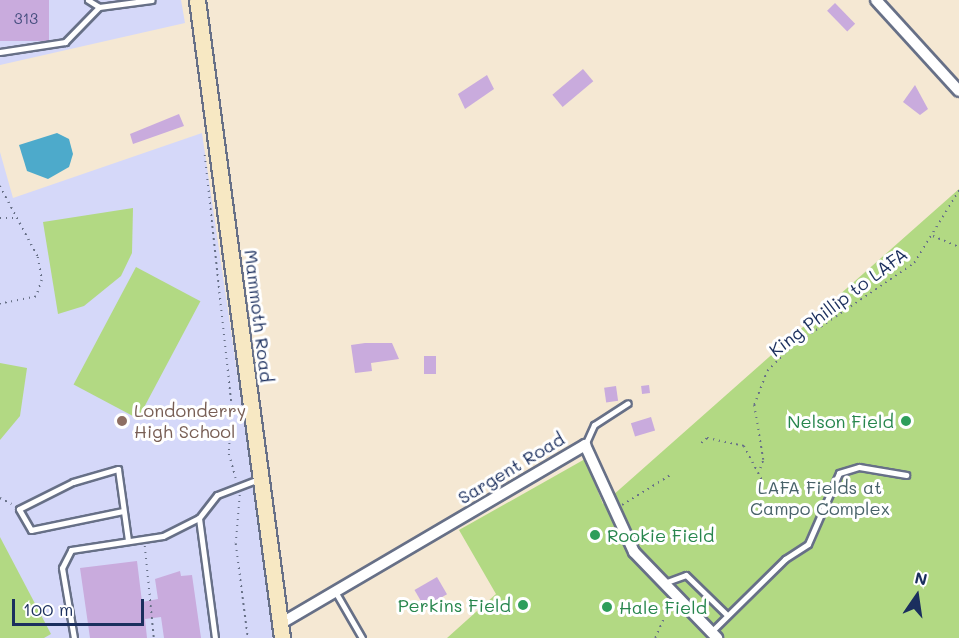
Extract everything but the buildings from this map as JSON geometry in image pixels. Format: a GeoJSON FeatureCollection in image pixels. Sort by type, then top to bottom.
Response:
{"type":"FeatureCollection","features":[{"type":"Feature","properties":{"kind":"main road","name":"Mammoth Road"},"geometry":{"type":"LineString","coordinates":[[197,0],[281,631]]}},
{"type":"Feature","properties":{"kind":"street"},"geometry":{"type":"LineString","coordinates":[[876,0],[959,91]]}},
{"type":"Feature","properties":{"kind":"street","name":"Sargent Road"},"geometry":{"type":"LineString","coordinates":[[281,631],[336,593],[585,445],[611,512],[661,586],[714,635]]}},
{"type":"Feature","properties":{"kind":"lane"},"geometry":{"type":"LineString","coordinates":[[88,0],[99,7]]}},
{"type":"Feature","properties":{"kind":"lane"},"geometry":{"type":"LineString","coordinates":[[0,52],[65,42],[99,7],[152,0]]}},
{"type":"Feature","properties":{"kind":"lane"},"geometry":{"type":"LineString","coordinates":[[585,445],[594,425],[628,403]]}},
{"type":"Feature","properties":{"kind":"lane"},"geometry":{"type":"LineString","coordinates":[[714,635],[727,615],[808,544],[839,473],[859,467],[906,475]]}},
{"type":"Feature","properties":{"kind":"lane"},"geometry":{"type":"LineString","coordinates":[[123,511],[31,530],[19,509],[73,482],[118,469],[128,540]]}},
{"type":"Feature","properties":{"kind":"lane"},"geometry":{"type":"LineString","coordinates":[[74,638],[64,558],[77,548],[178,533],[199,518],[217,495],[261,478]]}},
{"type":"Feature","properties":{"kind":"lane"},"geometry":{"type":"LineString","coordinates":[[199,518],[215,638]]}},
{"type":"Feature","properties":{"kind":"lane"},"geometry":{"type":"LineString","coordinates":[[661,586],[686,575],[727,615]]}},
{"type":"Feature","properties":{"kind":"lane"},"geometry":{"type":"LineString","coordinates":[[336,593],[362,638]]}},
{"type":"Feature","properties":{"kind":"path"},"geometry":{"type":"LineString","coordinates":[[207,148],[234,425],[229,454],[236,478]]}},
{"type":"Feature","properties":{"kind":"path"},"geometry":{"type":"LineString","coordinates":[[0,304],[42,292],[38,257],[1,186]]}},
{"type":"Feature","properties":{"kind":"path","name":"King Phillip to LAFA"},"geometry":{"type":"LineString","coordinates":[[758,474],[763,460],[754,405],[767,370],[791,347],[914,263],[959,190]]}},
{"type":"Feature","properties":{"kind":"path"},"geometry":{"type":"LineString","coordinates":[[0,218],[16,218]]}},
{"type":"Feature","properties":{"kind":"path"},"geometry":{"type":"LineString","coordinates":[[932,236],[959,247]]}},
{"type":"Feature","properties":{"kind":"path"},"geometry":{"type":"LineString","coordinates":[[701,443],[707,438],[744,446],[762,480]]}},
{"type":"Feature","properties":{"kind":"path"},"geometry":{"type":"LineString","coordinates":[[611,512],[672,474]]}},
{"type":"Feature","properties":{"kind":"path"},"geometry":{"type":"LineString","coordinates":[[240,491],[236,544],[248,638]]}},
{"type":"Feature","properties":{"kind":"path"},"geometry":{"type":"LineString","coordinates":[[0,498],[19,509]]}},
{"type":"Feature","properties":{"kind":"path"},"geometry":{"type":"LineString","coordinates":[[144,539],[154,638]]}},
{"type":"Feature","properties":{"kind":"path"},"geometry":{"type":"LineString","coordinates":[[655,638],[667,610],[685,607]]}},
{"type":"Feature","properties":{"kind":"shaded area"},"geometry":{"type":"Polygon","coordinates":[[[0,0],[181,0],[185,23],[0,65],[0,0]]]}},
{"type":"Feature","properties":{"kind":"shaded area","name":"Londonderry High School"},"geometry":{"type":"Polygon","coordinates":[[[202,133],[276,638],[0,638],[0,152],[13,198],[202,133]]]}},
{"type":"Feature","properties":{"kind":"green space","name":"LAFA Fields at Campo Complex"},"geometry":{"type":"Polygon","coordinates":[[[959,189],[959,638],[447,638],[496,594],[459,530],[585,459],[603,504],[959,189]]]}},
{"type":"Feature","properties":{"kind":"green space"},"geometry":{"type":"Polygon","coordinates":[[[133,208],[132,253],[121,276],[84,306],[58,314],[43,222],[133,208]]]}},
{"type":"Feature","properties":{"kind":"green space"},"geometry":{"type":"Polygon","coordinates":[[[136,267],[200,301],[138,419],[74,384],[136,267]]]}},
{"type":"Feature","properties":{"kind":"green space"},"geometry":{"type":"Polygon","coordinates":[[[0,363],[27,368],[20,416],[0,440],[0,363]]]}},
{"type":"Feature","properties":{"kind":"green space"},"geometry":{"type":"Polygon","coordinates":[[[0,537],[51,634],[44,638],[0,638],[0,537]]]}},
{"type":"Feature","properties":{"kind":"water"},"geometry":{"type":"Polygon","coordinates":[[[57,133],[69,139],[73,154],[69,167],[48,179],[27,171],[19,145],[57,133]]]}},
{"type":"Feature","properties":{"kind":"place","name":"Londonderry High School"},"geometry":{"type":"Point","coordinates":[122,421]}},
{"type":"Feature","properties":{"kind":"place","name":"Nelson Field"},"geometry":{"type":"Point","coordinates":[906,421]}},
{"type":"Feature","properties":{"kind":"place","name":"Rookie Field"},"geometry":{"type":"Point","coordinates":[595,535]}},
{"type":"Feature","properties":{"kind":"place","name":"Perkins Field"},"geometry":{"type":"Point","coordinates":[523,605]}},
{"type":"Feature","properties":{"kind":"place","name":"Hale Field"},"geometry":{"type":"Point","coordinates":[607,607]}}]}
